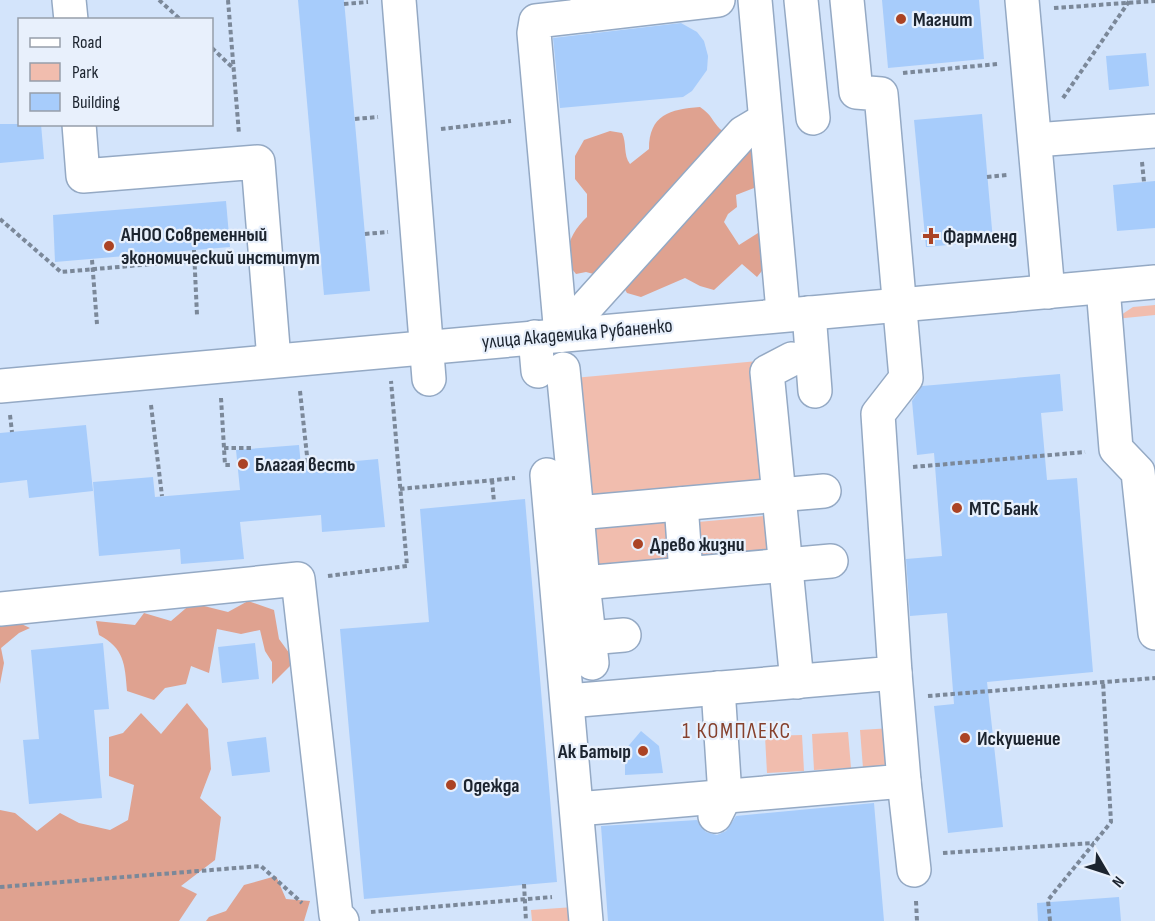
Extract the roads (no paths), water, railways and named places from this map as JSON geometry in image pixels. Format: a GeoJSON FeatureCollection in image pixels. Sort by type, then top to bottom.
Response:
{"type":"FeatureCollection","features":[{"type":"Feature","properties":{"kind":"street"},"geometry":{"type":"LineString","coordinates":[[69,0],[71,18]]}},
{"type":"Feature","properties":{"kind":"street"},"geometry":{"type":"LineString","coordinates":[[399,0],[429,379]]}},
{"type":"Feature","properties":{"kind":"street"},"geometry":{"type":"LineString","coordinates":[[624,635],[590,650],[577,513],[551,370],[542,118],[534,33],[538,10],[718,0]]}},
{"type":"Feature","properties":{"kind":"street"},"geometry":{"type":"LineString","coordinates":[[755,0],[765,111],[813,301],[815,391]]}},
{"type":"Feature","properties":{"kind":"street"},"geometry":{"type":"LineString","coordinates":[[761,0],[803,15],[811,107]]}},
{"type":"Feature","properties":{"kind":"street"},"geometry":{"type":"LineString","coordinates":[[847,0],[855,85]]}},
{"type":"Feature","properties":{"kind":"street"},"geometry":{"type":"LineString","coordinates":[[1023,5],[1048,292]]}},
{"type":"Feature","properties":{"kind":"street"},"geometry":{"type":"LineString","coordinates":[[548,336],[765,111],[811,107],[855,85],[881,94],[906,378],[878,414],[896,686],[913,863]]}},
{"type":"Feature","properties":{"kind":"street"},"geometry":{"type":"LineString","coordinates":[[79,126],[83,176],[258,162],[265,254],[285,359]]}},
{"type":"Feature","properties":{"kind":"street"},"geometry":{"type":"LineString","coordinates":[[1035,140],[1155,131]]}},
{"type":"Feature","properties":{"kind":"street","name":"улица Академика Рубаненко"},"geometry":{"type":"LineString","coordinates":[[0,386],[548,336],[813,301],[900,305],[1155,282]]}},
{"type":"Feature","properties":{"kind":"street"},"geometry":{"type":"LineString","coordinates":[[1103,287],[1116,449],[1138,472],[1155,633]]}},
{"type":"Feature","properties":{"kind":"street"},"geometry":{"type":"LineString","coordinates":[[787,352],[767,372],[797,682]]}},
{"type":"Feature","properties":{"kind":"street"},"geometry":{"type":"LineString","coordinates":[[547,475],[584,908]]}},
{"type":"Feature","properties":{"kind":"street"},"geometry":{"type":"LineString","coordinates":[[577,513],[824,491]]}},
{"type":"Feature","properties":{"kind":"street"},"geometry":{"type":"LineString","coordinates":[[681,504],[686,573]]}},
{"type":"Feature","properties":{"kind":"street"},"geometry":{"type":"LineString","coordinates":[[583,583],[831,561]]}},
{"type":"Feature","properties":{"kind":"street"},"geometry":{"type":"LineString","coordinates":[[0,609],[298,579],[339,918]]}},
{"type":"Feature","properties":{"kind":"street"},"geometry":{"type":"LineString","coordinates":[[568,702],[797,682],[896,686]]}},
{"type":"Feature","properties":{"kind":"street"},"geometry":{"type":"LineString","coordinates":[[718,688],[719,807]]}},
{"type":"Feature","properties":{"kind":"street"},"geometry":{"type":"LineString","coordinates":[[577,809],[719,807],[904,782]]}},
{"type":"Feature","properties":{"kind":"place","name":"Магнит"},"geometry":{"type":"Point","coordinates":[901,19]}},
{"type":"Feature","properties":{"kind":"place","name":"Фармленд"},"geometry":{"type":"Point","coordinates":[931,236]}},
{"type":"Feature","properties":{"kind":"place","name":"АНОО Современный экономический институт"},"geometry":{"type":"Point","coordinates":[109,246]}},
{"type":"Feature","properties":{"kind":"place","name":"Благая весть"},"geometry":{"type":"Point","coordinates":[243,464]}},
{"type":"Feature","properties":{"kind":"place","name":"МТС Банк"},"geometry":{"type":"Point","coordinates":[957,508]}},
{"type":"Feature","properties":{"kind":"place","name":"Древо жизни"},"geometry":{"type":"Point","coordinates":[638,544]}},
{"type":"Feature","properties":{"kind":"place","name":"Искушение"},"geometry":{"type":"Point","coordinates":[965,738]}},
{"type":"Feature","properties":{"kind":"place","name":"Ак Батыр"},"geometry":{"type":"Point","coordinates":[643,751]}},
{"type":"Feature","properties":{"kind":"place","name":"Одежда"},"geometry":{"type":"Point","coordinates":[451,785]}},
{"type":"Feature","properties":{"kind":"district","name":"1 КОМПЛЕКС"},"geometry":{"type":"Point","coordinates":[737,730]}}]}
